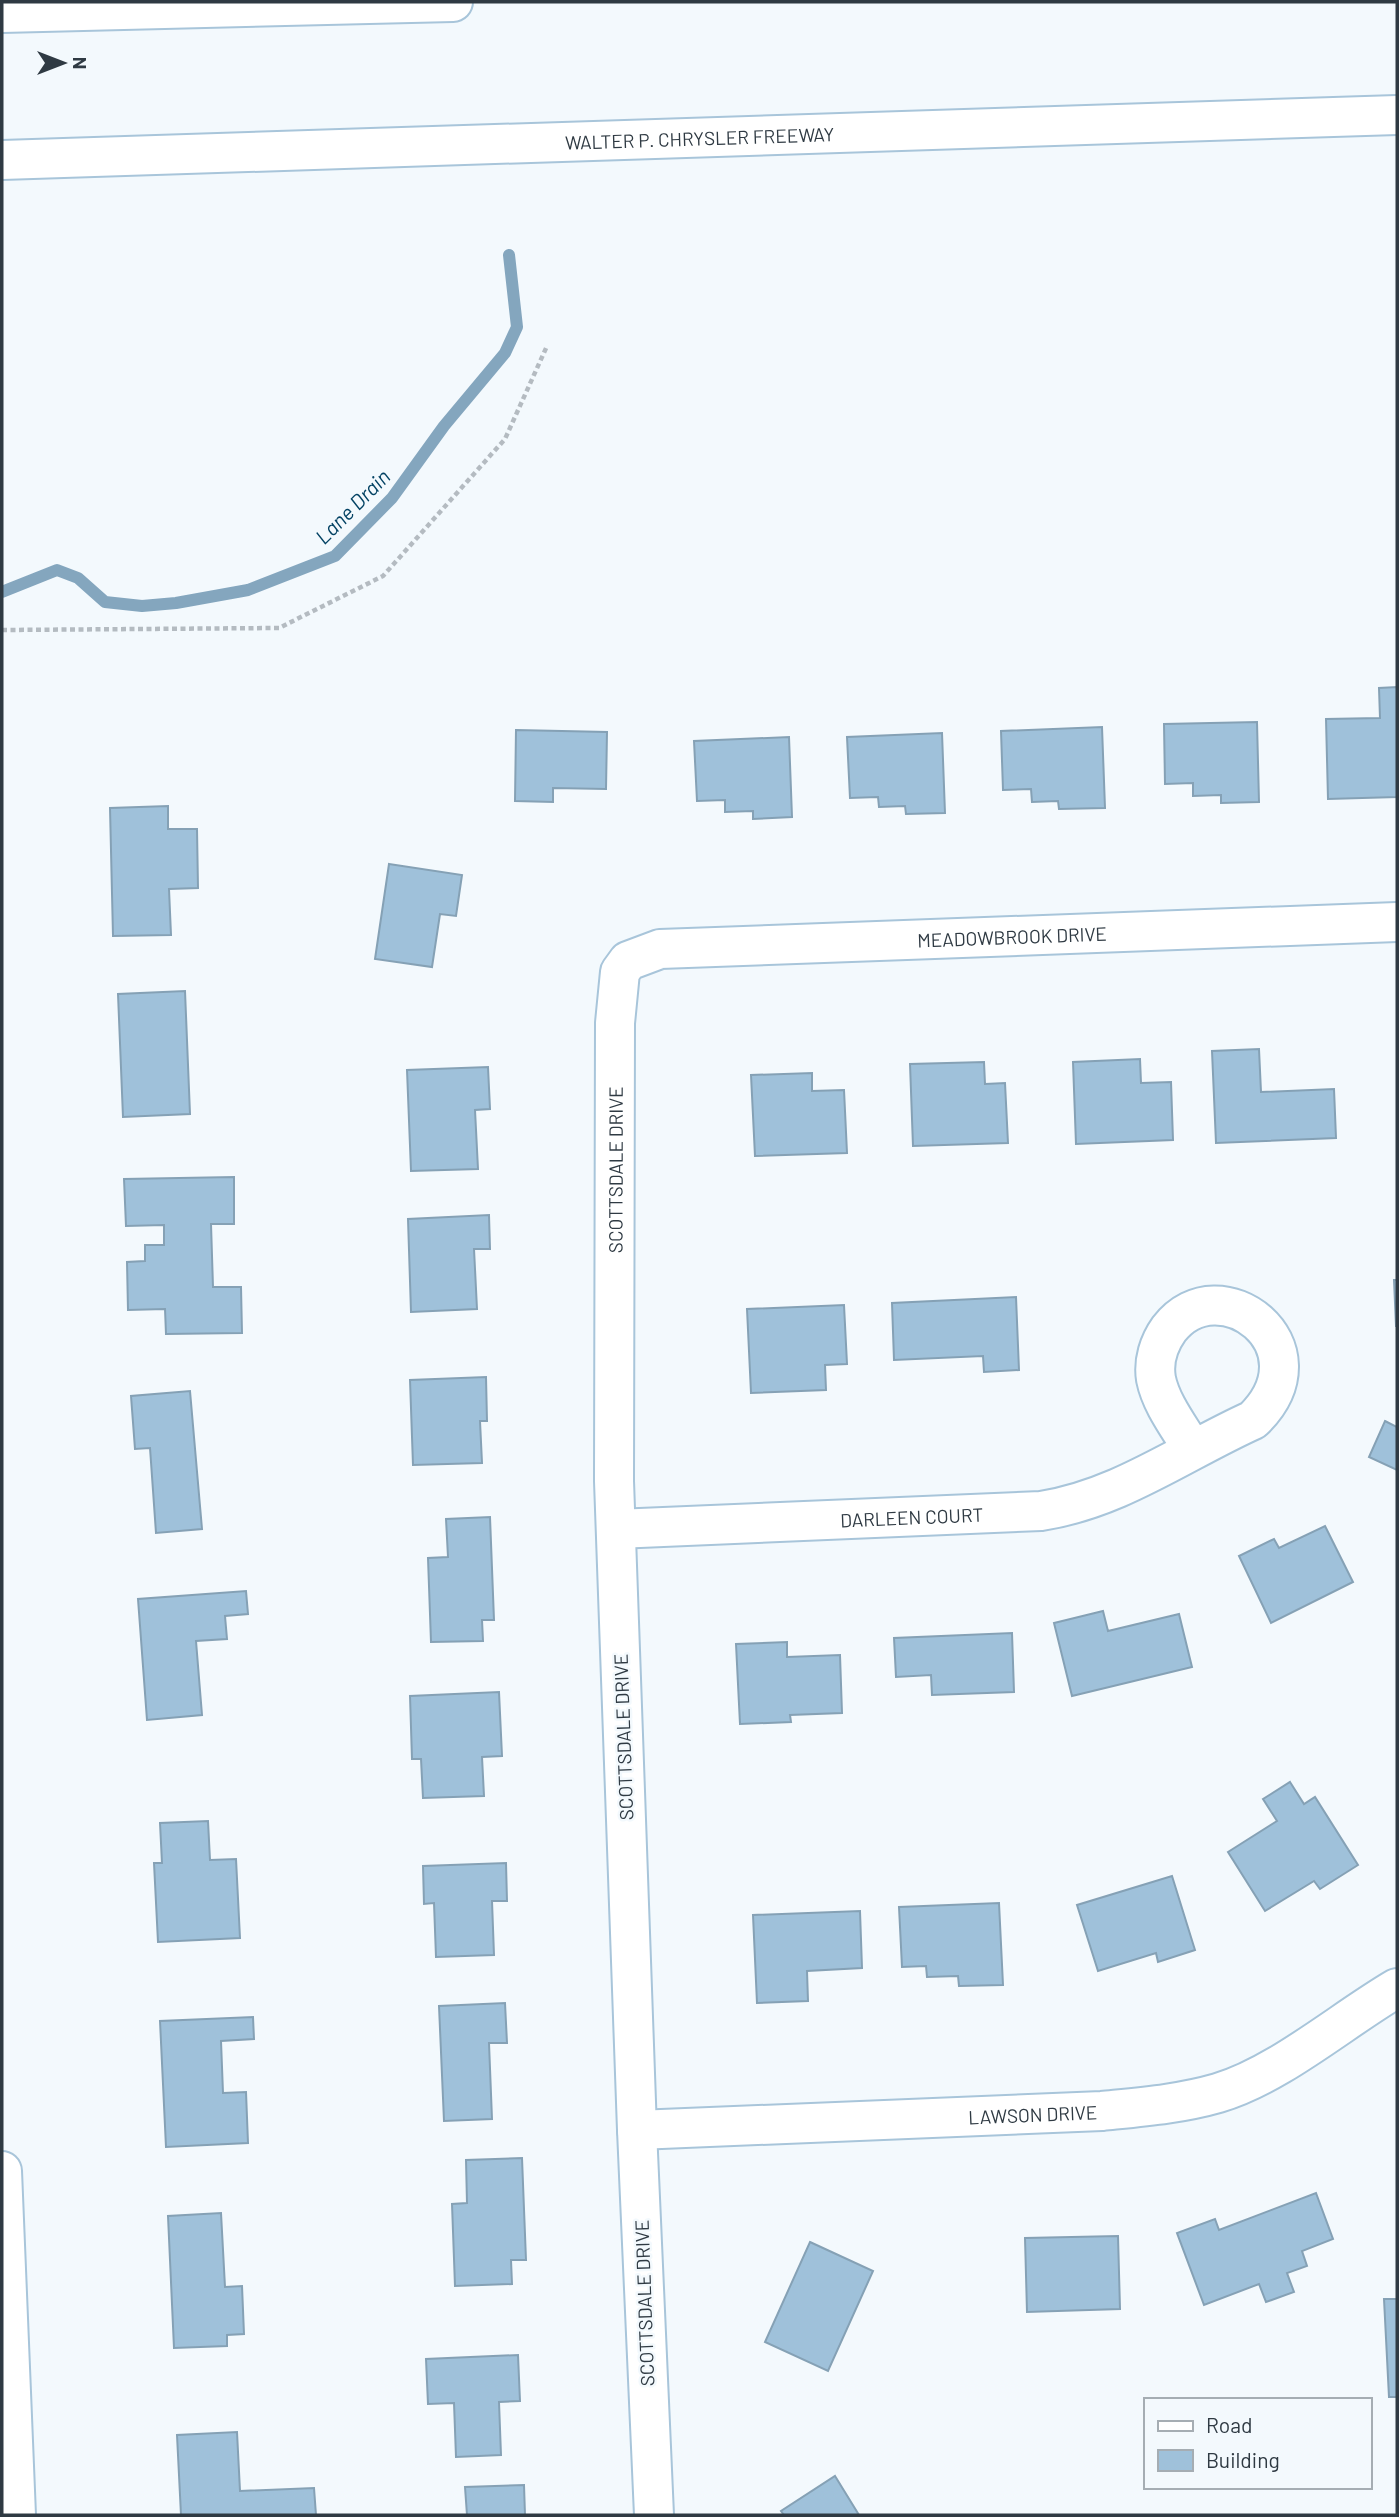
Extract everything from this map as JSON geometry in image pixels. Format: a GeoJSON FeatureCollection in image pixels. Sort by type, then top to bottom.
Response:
{"type":"FeatureCollection","features":[{"type":"Feature","properties":{"kind":"main road"},"geometry":{"type":"LineString","coordinates":[[2,13],[453,2]]}},
{"type":"Feature","properties":{"kind":"main road","name":"WALTER P. CHRYSLER FREEWAY"},"geometry":{"type":"LineString","coordinates":[[2,160],[1397,115]]}},
{"type":"Feature","properties":{"kind":"main road","name":"MEADOWBROOK DRIVE"},"geometry":{"type":"LineString","coordinates":[[628,961],[660,948],[1397,922]]}},
{"type":"Feature","properties":{"kind":"main road","name":"SCOTTSDALE DRIVE"},"geometry":{"type":"LineString","coordinates":[[628,961],[620,972],[615,1023],[616,1528],[637,2130],[654,2515]]}},
{"type":"Feature","properties":{"kind":"main road","name":"DARLEEN COURT"},"geometry":{"type":"LineString","coordinates":[[616,1528],[1041,1511],[1067,1507],[1097,1497],[1129,1484],[1193,1450]]}},
{"type":"Feature","properties":{"kind":"main road","name":"LAWSON DRIVE"},"geometry":{"type":"LineString","coordinates":[[637,2130],[1102,2111],[1168,2104],[1220,2092],[1258,2076],[1397,1988]]}},
{"type":"Feature","properties":{"kind":"main road"},"geometry":{"type":"LineString","coordinates":[[2,2171],[16,2515]]}},
{"type":"Feature","properties":{"kind":"path"},"geometry":{"type":"LineString","coordinates":[[2,630],[279,628],[383,576],[505,439],[547,346]]}},
{"type":"Feature","properties":{"kind":"building"},"geometry":{"type":"Polygon","coordinates":[[[1397,687],[1397,797],[1328,799],[1326,719],[1380,718],[1379,688],[1397,687]]]}},
{"type":"Feature","properties":{"kind":"building"},"geometry":{"type":"Polygon","coordinates":[[[1257,722],[1259,802],[1221,803],[1221,795],[1193,796],[1193,783],[1165,784],[1164,724],[1257,722]]]}},
{"type":"Feature","properties":{"kind":"building"},"geometry":{"type":"Polygon","coordinates":[[[1102,727],[1105,808],[1059,809],[1058,801],[1032,802],[1031,789],[1003,790],[1001,731],[1102,727]]]}},
{"type":"Feature","properties":{"kind":"building"},"geometry":{"type":"Polygon","coordinates":[[[516,730],[607,732],[606,789],[553,788],[553,802],[515,801],[516,730]]]}},
{"type":"Feature","properties":{"kind":"building"},"geometry":{"type":"Polygon","coordinates":[[[942,733],[945,813],[906,814],[905,806],[879,807],[878,797],[850,798],[847,737],[942,733]]]}},
{"type":"Feature","properties":{"kind":"building"},"geometry":{"type":"Polygon","coordinates":[[[789,737],[792,817],[753,819],[753,811],[725,812],[725,800],[697,801],[694,741],[789,737]]]}},
{"type":"Feature","properties":{"kind":"building"},"geometry":{"type":"Polygon","coordinates":[[[168,806],[168,829],[197,829],[198,888],[169,889],[171,935],[113,936],[110,808],[168,806]]]}},
{"type":"Feature","properties":{"kind":"building"},"geometry":{"type":"Polygon","coordinates":[[[389,864],[462,875],[456,916],[440,914],[432,967],[375,959],[389,864]]]}},
{"type":"Feature","properties":{"kind":"building"},"geometry":{"type":"Polygon","coordinates":[[[185,991],[190,1114],[123,1117],[118,994],[185,991]]]}},
{"type":"Feature","properties":{"kind":"building"},"geometry":{"type":"Polygon","coordinates":[[[1259,1049],[1261,1092],[1334,1089],[1336,1138],[1216,1143],[1212,1051],[1259,1049]]]}},
{"type":"Feature","properties":{"kind":"building"},"geometry":{"type":"Polygon","coordinates":[[[1140,1059],[1141,1083],[1171,1082],[1173,1140],[1076,1144],[1073,1062],[1140,1059]]]}},
{"type":"Feature","properties":{"kind":"building"},"geometry":{"type":"Polygon","coordinates":[[[984,1062],[985,1084],[1005,1083],[1008,1143],[913,1146],[910,1064],[984,1062]]]}},
{"type":"Feature","properties":{"kind":"building"},"geometry":{"type":"Polygon","coordinates":[[[488,1067],[490,1109],[475,1110],[478,1169],[411,1171],[407,1070],[488,1067]]]}},
{"type":"Feature","properties":{"kind":"building"},"geometry":{"type":"Polygon","coordinates":[[[812,1073],[812,1091],[844,1090],[847,1153],[755,1156],[751,1075],[812,1073]]]}},
{"type":"Feature","properties":{"kind":"building"},"geometry":{"type":"Polygon","coordinates":[[[234,1177],[234,1224],[211,1224],[213,1287],[241,1287],[242,1333],[166,1334],[165,1309],[128,1310],[127,1262],[145,1261],[145,1245],[164,1245],[164,1225],[126,1226],[124,1179],[234,1177]]]}},
{"type":"Feature","properties":{"kind":"building"},"geometry":{"type":"Polygon","coordinates":[[[489,1215],[490,1249],[474,1249],[477,1309],[411,1312],[408,1219],[489,1215]]]}},
{"type":"Feature","properties":{"kind":"building"},"geometry":{"type":"Polygon","coordinates":[[[1394,1280],[1397,1280],[1397,1326],[1396,1326],[1394,1280]]]}},
{"type":"Feature","properties":{"kind":"building"},"geometry":{"type":"Polygon","coordinates":[[[1016,1297],[1019,1370],[984,1372],[983,1356],[894,1360],[892,1303],[1016,1297]]]}},
{"type":"Feature","properties":{"kind":"building"},"geometry":{"type":"Polygon","coordinates":[[[844,1305],[847,1364],[825,1365],[826,1390],[751,1393],[747,1309],[844,1305]]]}},
{"type":"Feature","properties":{"kind":"building"},"geometry":{"type":"Polygon","coordinates":[[[486,1377],[487,1421],[480,1421],[482,1463],[413,1465],[410,1380],[486,1377]]]}},
{"type":"Feature","properties":{"kind":"building"},"geometry":{"type":"Polygon","coordinates":[[[190,1391],[202,1529],[156,1533],[150,1448],[135,1449],[131,1396],[190,1391]]]}},
{"type":"Feature","properties":{"kind":"building"},"geometry":{"type":"Polygon","coordinates":[[[1385,1421],[1397,1427],[1397,1470],[1369,1457],[1385,1421]]]}},
{"type":"Feature","properties":{"kind":"building"},"geometry":{"type":"Polygon","coordinates":[[[490,1517],[494,1620],[482,1620],[483,1641],[431,1642],[428,1558],[448,1557],[446,1519],[490,1517]]]}},
{"type":"Feature","properties":{"kind":"building"},"geometry":{"type":"Polygon","coordinates":[[[1325,1526],[1353,1582],[1271,1623],[1239,1556],[1274,1539],[1279,1548],[1325,1526]]]}},
{"type":"Feature","properties":{"kind":"building"},"geometry":{"type":"Polygon","coordinates":[[[246,1591],[248,1614],[225,1616],[227,1639],[196,1641],[202,1715],[147,1720],[138,1599],[246,1591]]]}},
{"type":"Feature","properties":{"kind":"building"},"geometry":{"type":"Polygon","coordinates":[[[1103,1611],[1108,1631],[1179,1614],[1192,1667],[1072,1696],[1054,1623],[1103,1611]]]}},
{"type":"Feature","properties":{"kind":"building"},"geometry":{"type":"Polygon","coordinates":[[[1012,1633],[1014,1692],[932,1695],[931,1675],[896,1677],[894,1638],[1012,1633]]]}},
{"type":"Feature","properties":{"kind":"building"},"geometry":{"type":"Polygon","coordinates":[[[787,1642],[787,1657],[840,1655],[842,1713],[790,1715],[791,1722],[740,1724],[736,1644],[787,1642]]]}},
{"type":"Feature","properties":{"kind":"building"},"geometry":{"type":"Polygon","coordinates":[[[499,1692],[502,1756],[482,1757],[484,1796],[423,1798],[421,1759],[412,1759],[410,1696],[499,1692]]]}},
{"type":"Feature","properties":{"kind":"building"},"geometry":{"type":"Polygon","coordinates":[[[1290,1782],[1304,1804],[1315,1797],[1358,1865],[1320,1889],[1314,1881],[1265,1911],[1228,1852],[1277,1821],[1263,1799],[1290,1782]]]}},
{"type":"Feature","properties":{"kind":"building"},"geometry":{"type":"Polygon","coordinates":[[[208,1821],[210,1860],[236,1859],[240,1938],[158,1942],[154,1863],[162,1863],[160,1823],[208,1821]]]}},
{"type":"Feature","properties":{"kind":"building"},"geometry":{"type":"Polygon","coordinates":[[[506,1863],[507,1901],[492,1901],[494,1955],[436,1957],[434,1903],[424,1904],[423,1866],[506,1863]]]}},
{"type":"Feature","properties":{"kind":"building"},"geometry":{"type":"Polygon","coordinates":[[[1172,1876],[1195,1950],[1158,1962],[1156,1953],[1098,1971],[1077,1905],[1172,1876]]]}},
{"type":"Feature","properties":{"kind":"building"},"geometry":{"type":"Polygon","coordinates":[[[999,1903],[1003,1985],[959,1986],[958,1976],[927,1977],[926,1966],[902,1967],[899,1907],[999,1903]]]}},
{"type":"Feature","properties":{"kind":"building"},"geometry":{"type":"Polygon","coordinates":[[[860,1911],[862,1968],[807,1971],[808,2001],[757,2003],[753,1915],[860,1911]]]}},
{"type":"Feature","properties":{"kind":"building"},"geometry":{"type":"Polygon","coordinates":[[[505,2003],[507,2043],[489,2043],[492,2119],[444,2121],[439,2006],[505,2003]]]}},
{"type":"Feature","properties":{"kind":"building"},"geometry":{"type":"Polygon","coordinates":[[[253,2017],[254,2039],[221,2041],[223,2093],[246,2092],[248,2143],[166,2147],[160,2021],[253,2017]]]}},
{"type":"Feature","properties":{"kind":"building"},"geometry":{"type":"Polygon","coordinates":[[[522,2158],[526,2260],[511,2260],[512,2284],[455,2286],[452,2204],[467,2203],[466,2160],[522,2158]]]}},
{"type":"Feature","properties":{"kind":"building"},"geometry":{"type":"Polygon","coordinates":[[[1316,2193],[1333,2239],[1302,2251],[1307,2266],[1287,2273],[1294,2292],[1266,2302],[1259,2284],[1204,2305],[1177,2233],[1215,2219],[1219,2230],[1316,2193]]]}},
{"type":"Feature","properties":{"kind":"building"},"geometry":{"type":"Polygon","coordinates":[[[221,2213],[225,2287],[242,2286],[244,2334],[227,2335],[227,2346],[174,2348],[168,2216],[221,2213]]]}},
{"type":"Feature","properties":{"kind":"building"},"geometry":{"type":"Polygon","coordinates":[[[1118,2236],[1120,2309],[1027,2312],[1025,2238],[1118,2236]]]}},
{"type":"Feature","properties":{"kind":"building"},"geometry":{"type":"Polygon","coordinates":[[[810,2242],[873,2271],[828,2371],[765,2342],[810,2242]]]}},
{"type":"Feature","properties":{"kind":"building"},"geometry":{"type":"Polygon","coordinates":[[[1384,2299],[1397,2299],[1397,2397],[1389,2397],[1384,2299]]]}},
{"type":"Feature","properties":{"kind":"building"},"geometry":{"type":"Polygon","coordinates":[[[518,2355],[520,2401],[499,2402],[501,2455],[456,2457],[454,2403],[428,2404],[426,2359],[518,2355]]]}},
{"type":"Feature","properties":{"kind":"building"},"geometry":{"type":"Polygon","coordinates":[[[237,2432],[240,2491],[314,2488],[316,2515],[181,2515],[177,2435],[237,2432]]]}},
{"type":"Feature","properties":{"kind":"building"},"geometry":{"type":"Polygon","coordinates":[[[835,2476],[859,2515],[784,2515],[781,2511],[835,2476]]]}},
{"type":"Feature","properties":{"kind":"building"},"geometry":{"type":"Polygon","coordinates":[[[524,2485],[525,2515],[467,2515],[465,2487],[524,2485]]]}},
{"type":"Feature","properties":{"kind":"waterway","name":"Lane Drain"},"geometry":{"type":"LineString","coordinates":[[2,592],[57,570],[78,578],[105,602],[142,606],[176,603],[248,590],[335,556],[392,498],[444,426],[505,353],[517,327],[509,255]]}}]}
